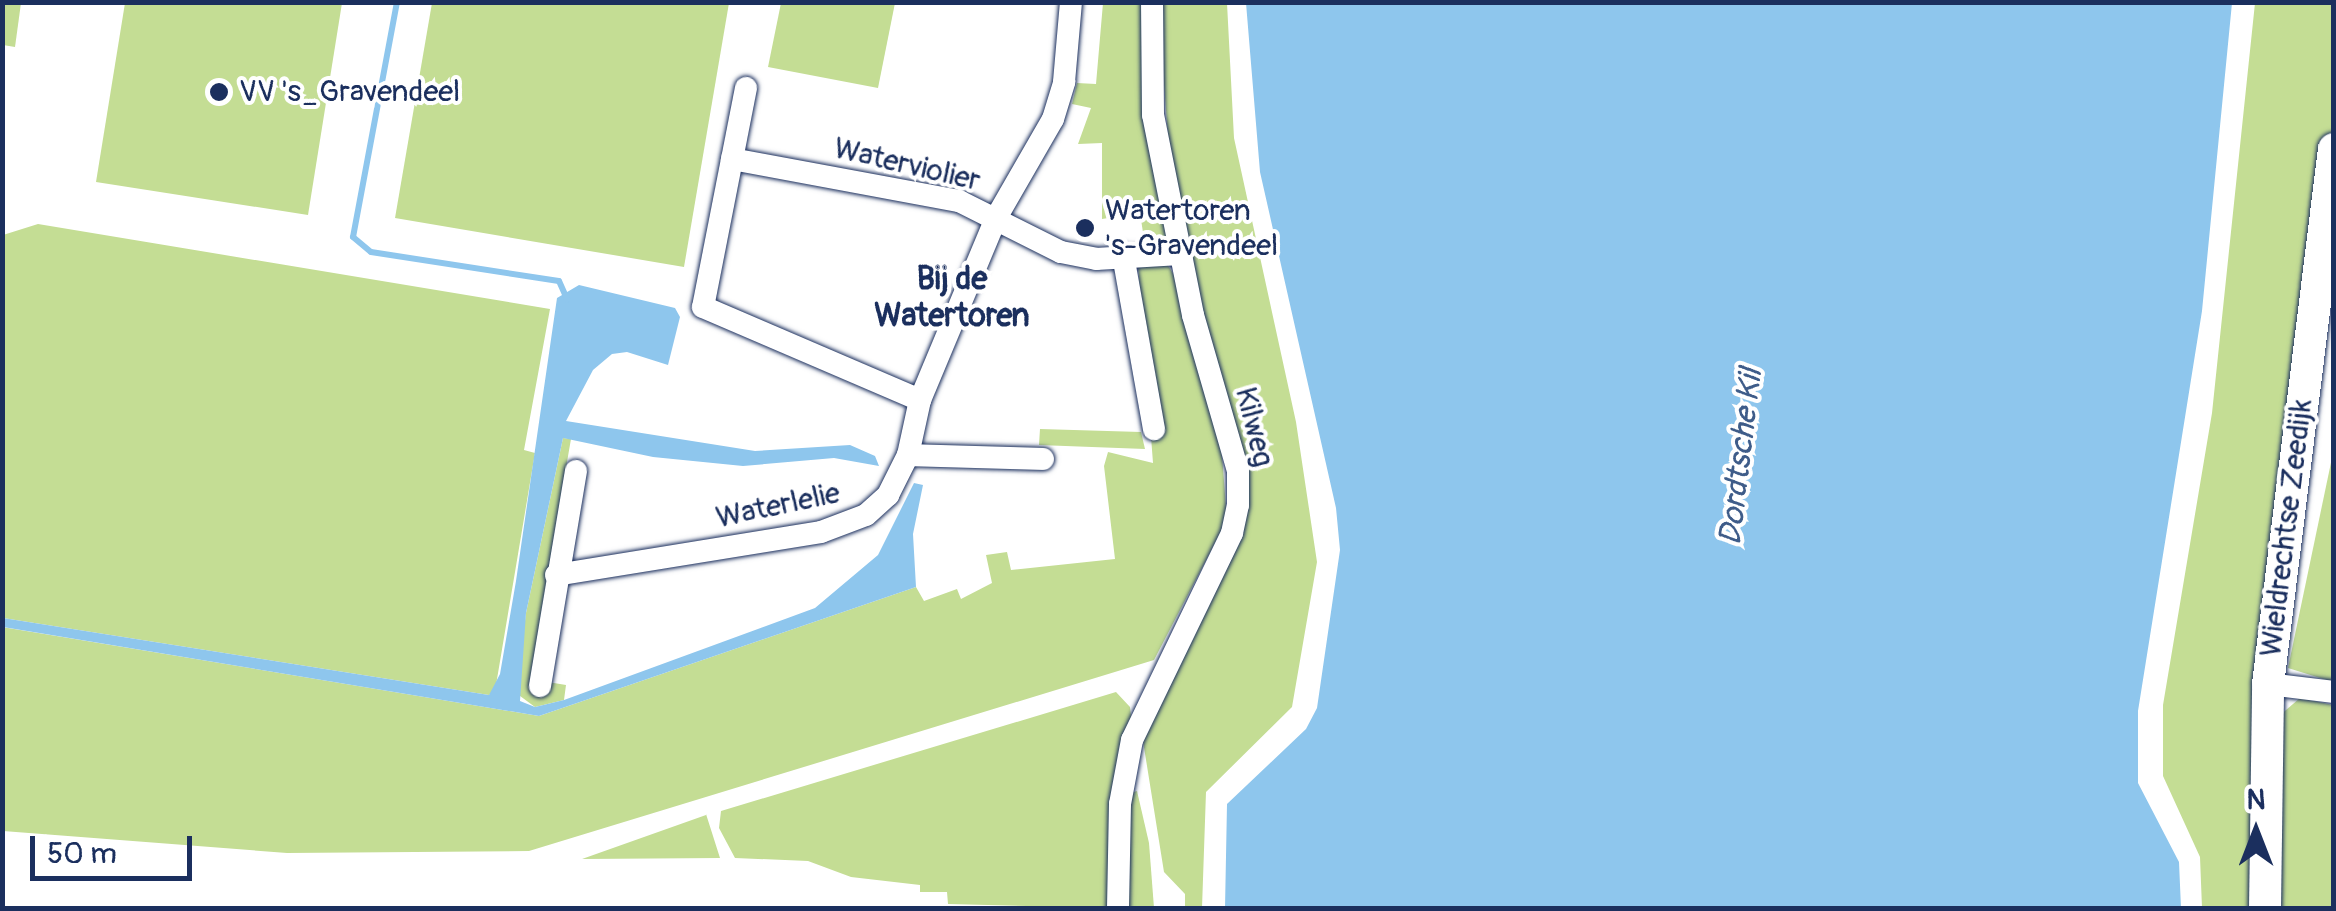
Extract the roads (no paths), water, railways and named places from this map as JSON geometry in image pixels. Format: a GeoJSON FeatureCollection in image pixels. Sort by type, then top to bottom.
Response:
{"type":"FeatureCollection","features":[{"type":"Feature","properties":{"kind":"street"},"geometry":{"type":"LineString","coordinates":[[996,218],[1054,119],[1064,82],[1071,2]]}},
{"type":"Feature","properties":{"kind":"street","name":"Kilweg"},"geometry":{"type":"LineString","coordinates":[[1118,908],[1120,804],[1132,740],[1232,532],[1238,505],[1238,472],[1180,254],[1154,115],[1152,2]]}},
{"type":"Feature","properties":{"kind":"street"},"geometry":{"type":"LineString","coordinates":[[746,88],[703,308],[920,400]]}},
{"type":"Feature","properties":{"kind":"street","name":"Wieldrechtse Zeedijk"},"geometry":{"type":"LineString","coordinates":[[2265,908],[2268,684],[2334,149]]}},
{"type":"Feature","properties":{"kind":"street","name":"Waterviolier"},"geometry":{"type":"LineString","coordinates":[[732,159],[959,201],[1061,252],[1180,254]]}},
{"type":"Feature","properties":{"kind":"street","name":"Waterlelie"},"geometry":{"type":"LineString","coordinates":[[556,575],[849,524],[888,495],[908,455],[920,400],[996,218]]}},
{"type":"Feature","properties":{"kind":"street"},"geometry":{"type":"LineString","coordinates":[[1123,255],[1154,430]]}},
{"type":"Feature","properties":{"kind":"street"},"geometry":{"type":"LineString","coordinates":[[908,455],[1043,460]]}},
{"type":"Feature","properties":{"kind":"street"},"geometry":{"type":"LineString","coordinates":[[540,686],[576,471]]}},
{"type":"Feature","properties":{"kind":"street"},"geometry":{"type":"LineString","coordinates":[[2268,684],[2334,692]]}},
{"type":"Feature","properties":{"kind":"water","name":"Dordtsche Kil"},"geometry":{"type":"Polygon","coordinates":[[[1246,3],[2232,3],[2202,311],[2138,711],[2138,783],[2179,862],[2181,908],[1225,908],[1227,804],[1306,729],[1317,708],[1340,550],[1336,508],[1260,172],[1246,3]]]}},
{"type":"Feature","properties":{"kind":"water"},"geometry":{"type":"Polygon","coordinates":[[[579,285],[675,308],[680,317],[668,365],[627,352],[612,354],[593,370],[566,421],[755,451],[850,445],[875,456],[879,466],[834,458],[743,466],[653,457],[563,438],[526,613],[520,701],[535,707],[564,700],[815,608],[878,555],[914,483],[923,485],[913,534],[916,587],[539,716],[3,627],[3,618],[489,695],[500,674],[516,581],[557,298],[579,285]]]}},
{"type":"Feature","properties":{"kind":"waterway"},"geometry":{"type":"LineString","coordinates":[[397,2],[353,237],[371,252],[559,281],[567,299]]}},
{"type":"Feature","properties":{"kind":"place","name":"VV 's_Gravendeel"},"geometry":{"type":"Point","coordinates":[219,92]}},
{"type":"Feature","properties":{"kind":"place","name":"Watertoren 's-Gravendeel"},"geometry":{"type":"Point","coordinates":[1085,228]}},
{"type":"Feature","properties":{"kind":"district","name":"Bij de Watertoren"},"geometry":{"type":"Point","coordinates":[952,298]}}]}
